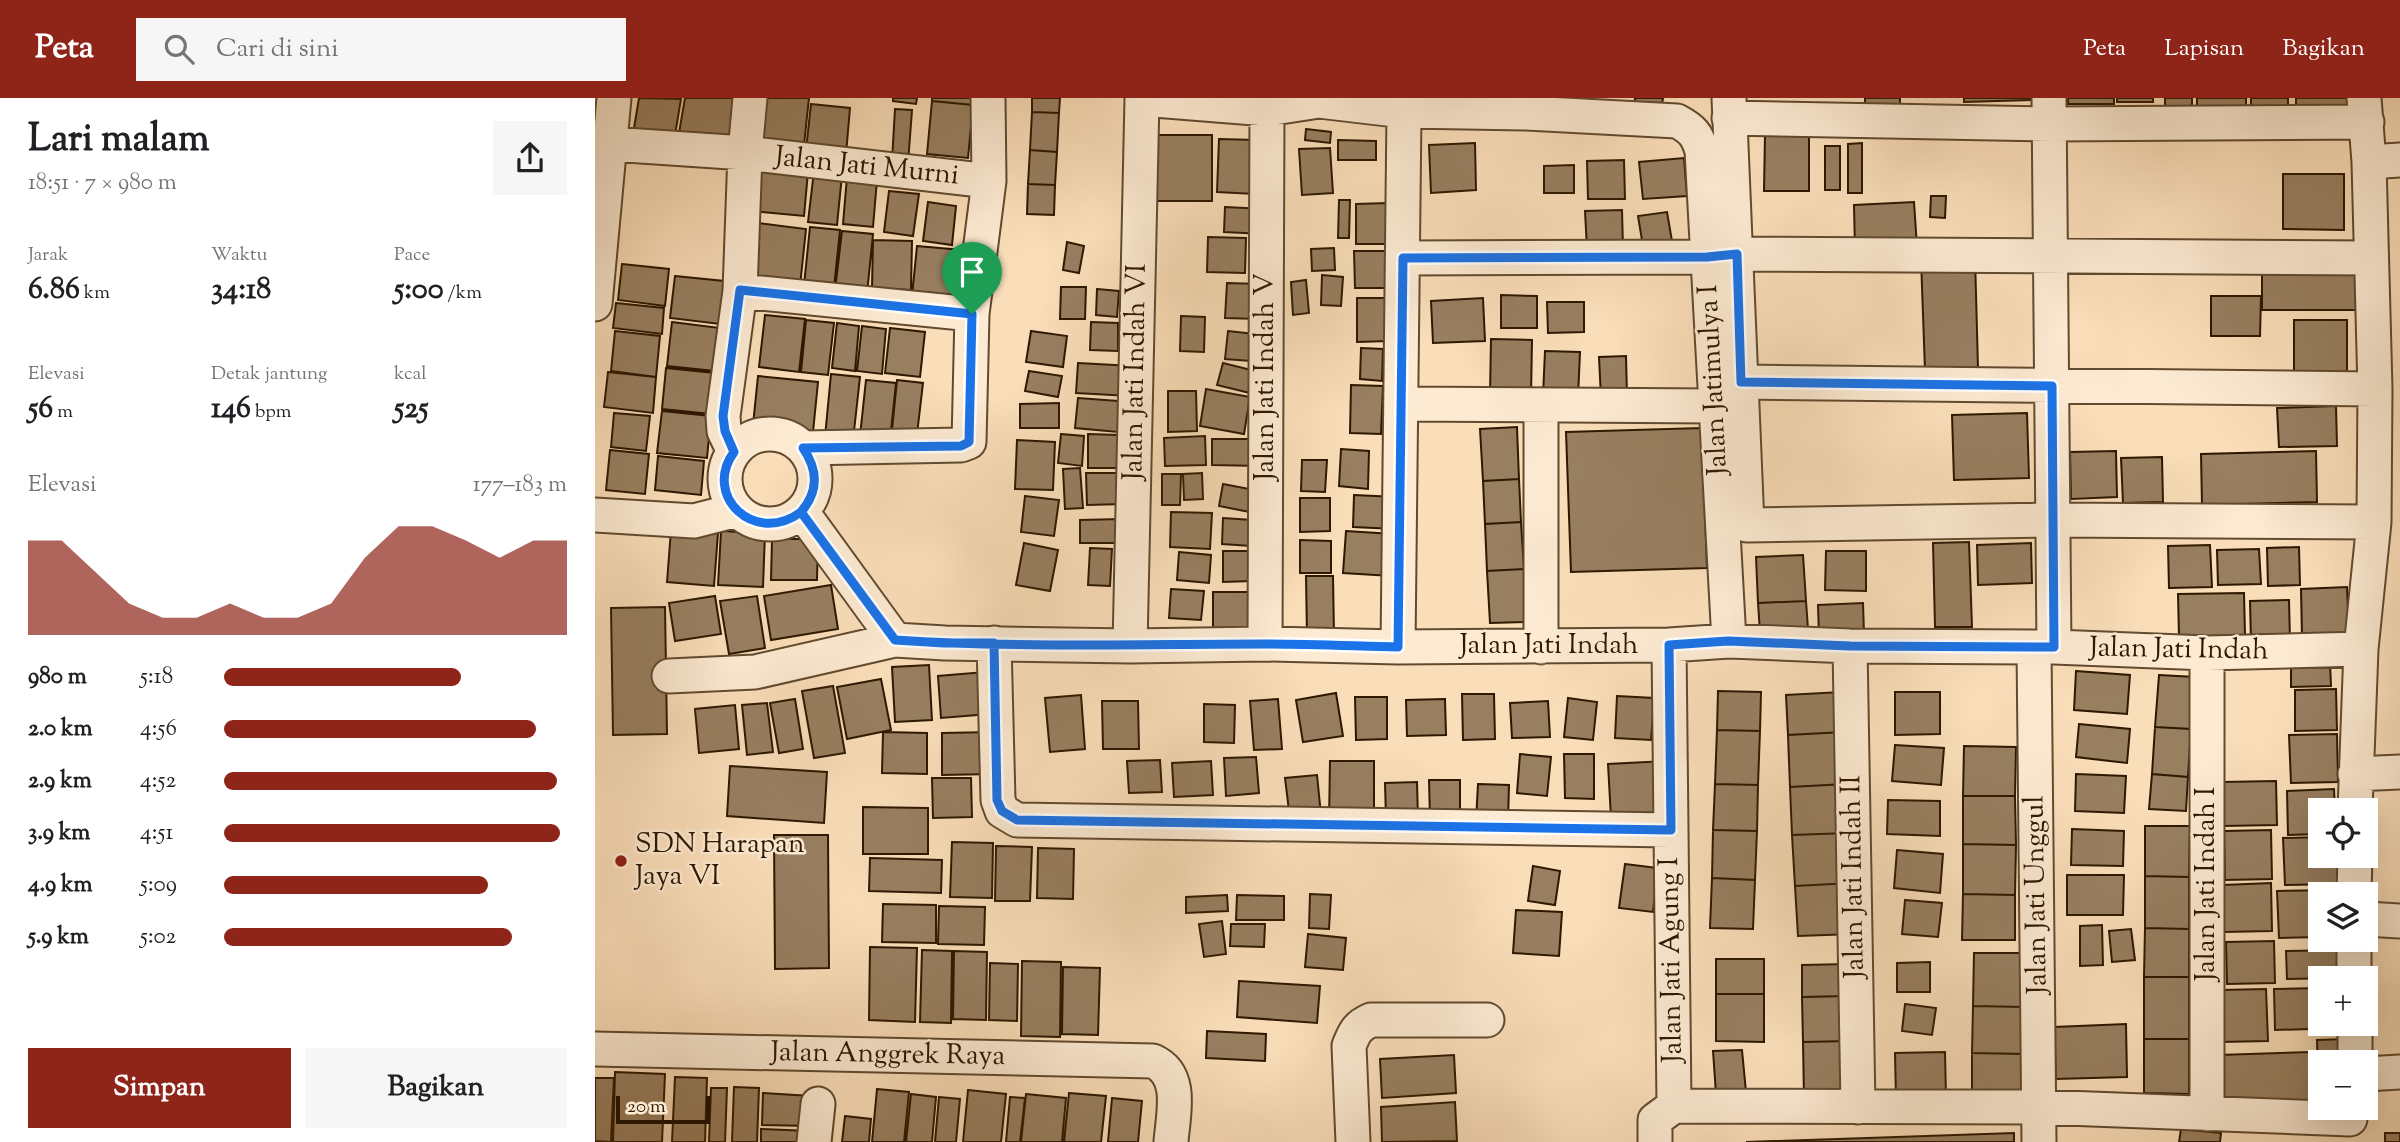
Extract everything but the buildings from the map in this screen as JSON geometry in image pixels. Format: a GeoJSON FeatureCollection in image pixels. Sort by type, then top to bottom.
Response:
{"type":"FeatureCollection","features":[{"type":"Feature","properties":{"kind":"street"},"geometry":{"type":"LineString","coordinates":[[595,304],[603,144],[614,98]]}},
{"type":"Feature","properties":{"kind":"street","name":"Jalan Jati Murni"},"geometry":{"type":"LineString","coordinates":[[734,452],[725,431],[723,416],[740,290],[745,153],[750,98]]}},
{"type":"Feature","properties":{"kind":"street","name":"Jalan Jati Murni"},"geometry":{"type":"LineString","coordinates":[[803,448],[966,445],[971,439],[972,314],[989,181],[988,98]]}},
{"type":"Feature","properties":{"kind":"street","name":"Jalan Jatimulya I"},"geometry":{"type":"LineString","coordinates":[[1142,98],[1267,109],[1319,101],[1404,111],[1541,113],[1677,121],[1690,128],[1697,135],[1702,150],[1722,256],[1715,406],[1728,641]]}},
{"type":"Feature","properties":{"kind":"street","name":"Jalan Jati Indah VI"},"geometry":{"type":"LineString","coordinates":[[1129,646],[1142,98]]}},
{"type":"Feature","properties":{"kind":"street"},"geometry":{"type":"LineString","coordinates":[[2355,798],[2361,649],[2374,522],[2375,389],[2371,258],[2384,161],[2365,110],[1729,108],[1722,256],[1741,382],[1747,525],[2053,520],[2374,522]]}},
{"type":"Feature","properties":{"kind":"street","name":"Jalan Jati Indah V"},"geometry":{"type":"LineString","coordinates":[[1265,644],[1267,109]]}},
{"type":"Feature","properties":{"kind":"street"},"geometry":{"type":"LineString","coordinates":[[1398,647],[1404,111]]}},
{"type":"Feature","properties":{"kind":"street","name":"Jalan Jati Unggul"},"geometry":{"type":"LineString","coordinates":[[2039,1142],[2044,647],[2053,520],[2050,111]]}},
{"type":"Feature","properties":{"kind":"street"},"geometry":{"type":"LineString","coordinates":[[603,144],[745,153]]}},
{"type":"Feature","properties":{"kind":"street","name":"Jalan Jati Murni"},"geometry":{"type":"LineString","coordinates":[[745,153],[989,181]]}},
{"type":"Feature","properties":{"kind":"street"},"geometry":{"type":"LineString","coordinates":[[1403,258],[2051,255],[2371,258]]}},
{"type":"Feature","properties":{"kind":"street"},"geometry":{"type":"LineString","coordinates":[[740,290],[972,314]]}},
{"type":"Feature","properties":{"kind":"street"},"geometry":{"type":"LineString","coordinates":[[1741,382],[2375,389]]}},
{"type":"Feature","properties":{"kind":"street"},"geometry":{"type":"LineString","coordinates":[[1401,404],[1715,406]]}},
{"type":"Feature","properties":{"kind":"street"},"geometry":{"type":"LineString","coordinates":[[1541,406],[1541,647]]}},
{"type":"Feature","properties":{"kind":"street"},"geometry":{"type":"LineString","coordinates":[[764,434],[778,434],[792,439],[811,459],[815,487],[810,501],[790,521],[762,524],[748,519],[729,499],[725,485],[725,471],[734,452],[750,438],[764,434]]}},
{"type":"Feature","properties":{"kind":"street"},"geometry":{"type":"LineString","coordinates":[[595,515],[694,521],[737,510]]}},
{"type":"Feature","properties":{"kind":"street"},"geometry":{"type":"LineString","coordinates":[[801,512],[895,640]]}},
{"type":"Feature","properties":{"kind":"street","name":"Jalan Jati Indah"},"geometry":{"type":"LineString","coordinates":[[669,676],[755,672],[895,640],[1129,646],[1265,644],[1398,647],[1669,645],[1728,641],[2207,653],[2361,649]]}},
{"type":"Feature","properties":{"kind":"street"},"geometry":{"type":"LineString","coordinates":[[994,643],[997,800],[1002,811],[1017,820],[1671,830]]}},
{"type":"Feature","properties":{"kind":"street","name":"Jalan Jati Agung I"},"geometry":{"type":"LineString","coordinates":[[1669,645],[1674,1107]]}},
{"type":"Feature","properties":{"kind":"street","name":"Jalan Jati Indah II"},"geometry":{"type":"LineString","coordinates":[[1850,646],[1858,1107]]}},
{"type":"Feature","properties":{"kind":"street","name":"Jalan Jati Indah I"},"geometry":{"type":"LineString","coordinates":[[2207,653],[2207,1114]]}},
{"type":"Feature","properties":{"kind":"street"},"geometry":{"type":"LineString","coordinates":[[2355,774],[2400,772]]}},
{"type":"Feature","properties":{"kind":"street"},"geometry":{"type":"LineString","coordinates":[[2378,920],[2400,921]]}},
{"type":"Feature","properties":{"kind":"street"},"geometry":{"type":"LineString","coordinates":[[1353,1142],[1349,1046],[1354,1032],[1361,1025],[1371,1020],[1487,1020]]}},
{"type":"Feature","properties":{"kind":"street","name":"Jalan Anggrek Raya"},"geometry":{"type":"LineString","coordinates":[[595,1049],[1153,1061],[1163,1066],[1172,1080],[1174,1094],[1171,1142]]}},
{"type":"Feature","properties":{"kind":"street"},"geometry":{"type":"LineString","coordinates":[[2378,1073],[2400,1072]]}},
{"type":"Feature","properties":{"kind":"street"},"geometry":{"type":"LineString","coordinates":[[814,1142],[818,1104]]}},
{"type":"Feature","properties":{"kind":"street"},"geometry":{"type":"LineString","coordinates":[[1655,1142],[1655,1120],[1674,1107],[2039,1107],[2351,1123]]}},
{"type":"Feature","properties":{"kind":"place","name":"SDN Harapan Jaya VI"},"geometry":{"type":"Point","coordinates":[621,861]}},
{"type":"Feature","properties":{"kind":"route"},"geometry":{"type":"LineString","coordinates":[[972,314],[740,290],[723,416],[725,431],[734,452],[725,471],[729,499],[748,519],[762,524],[790,521],[801,512],[848,576],[895,640],[1129,646],[1265,644],[1398,647],[1403,258],[1707,257],[1737,254],[1741,382],[2052,386],[2054,647],[1850,646],[1728,641],[1669,645],[1671,830],[1017,820],[1002,811],[997,800],[994,643],[895,640],[801,512],[810,501],[815,487],[811,459],[803,448],[961,446],[969,442],[972,314]]}}]}
